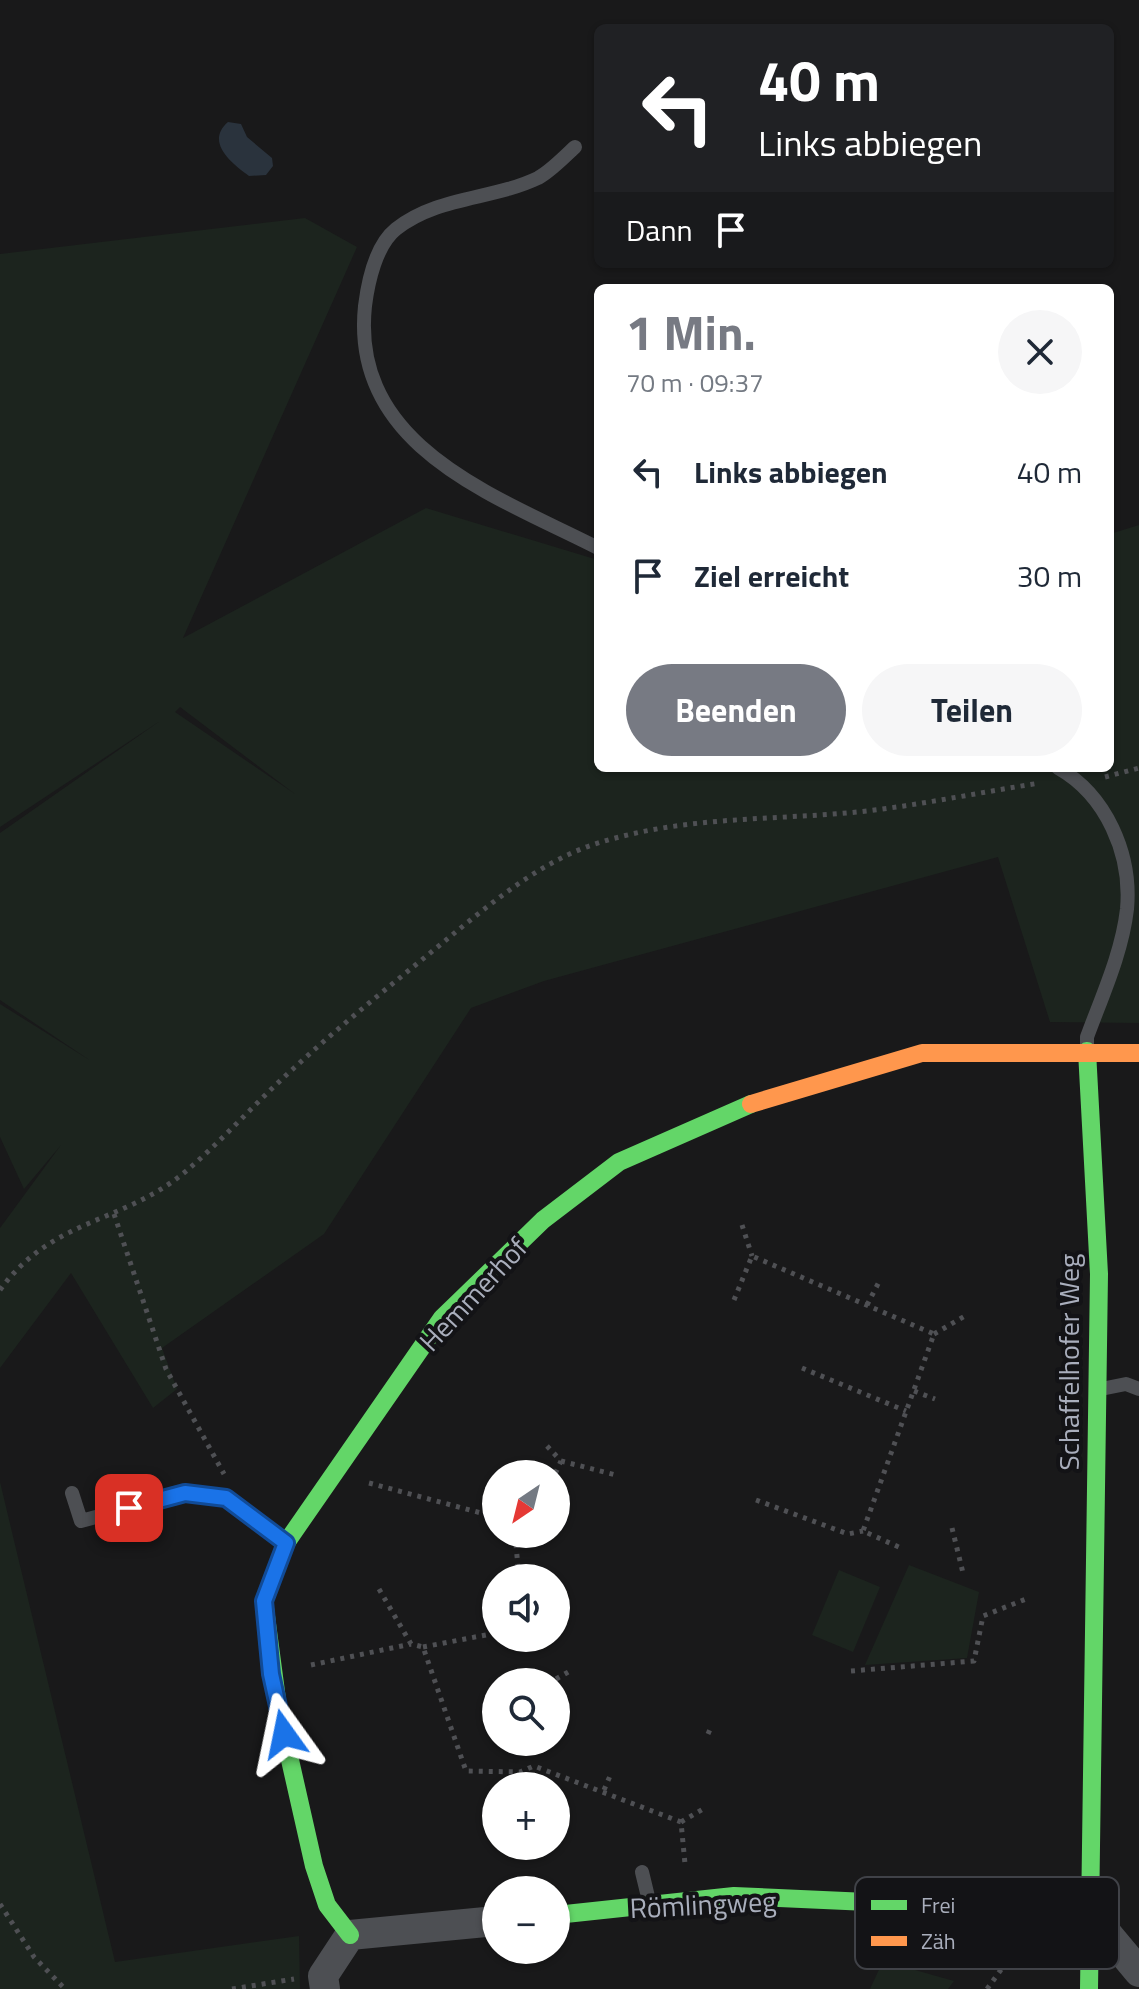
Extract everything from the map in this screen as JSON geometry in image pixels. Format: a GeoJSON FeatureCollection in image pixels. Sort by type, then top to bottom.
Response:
{"type":"FeatureCollection","features":[{"type":"Feature","properties":{"kind":"street","name":"Schaffelhofer Weg"},"geometry":{"type":"LineString","coordinates":[[1087,1051],[1099,1274],[1095,1721],[1090,1877]]}},
{"type":"Feature","properties":{"kind":"street","name":"Hemmerhof"},"geometry":{"type":"LineString","coordinates":[[350,1935],[327,1905],[314,1866],[271,1674],[264,1601],[286,1543],[442,1318],[543,1220],[619,1162],[730,1110],[922,1053],[1139,1053]]}},
{"type":"Feature","properties":{"kind":"street","name":"Römlingweg"},"geometry":{"type":"LineString","coordinates":[[570,1914],[734,1896],[855,1902]]}},
{"type":"Feature","properties":{"kind":"street"},"geometry":{"type":"LineString","coordinates":[[324,1983],[350,1935],[482,1922]]}},
{"type":"Feature","properties":{"kind":"street"},"geometry":{"type":"LineString","coordinates":[[1119,1948],[1139,1972]]}},
{"type":"Feature","properties":{"kind":"lane"},"geometry":{"type":"LineString","coordinates":[[575,147],[538,178],[431,208],[393,231],[368,277],[363,331],[372,380],[402,431],[463,479],[594,546]]}},
{"type":"Feature","properties":{"kind":"lane","name":"Schaffelhofer Weg"},"geometry":{"type":"LineString","coordinates":[[1065,772],[1078,779],[1102,808],[1121,844],[1127,906],[1118,955],[1087,1037],[1087,1051]]}},
{"type":"Feature","properties":{"kind":"lane"},"geometry":{"type":"LineString","coordinates":[[1097,1390],[1126,1384],[1139,1389]]}},
{"type":"Feature","properties":{"kind":"lane"},"geometry":{"type":"LineString","coordinates":[[72,1493],[81,1521],[185,1493],[226,1498],[286,1543]]}},
{"type":"Feature","properties":{"kind":"lane"},"geometry":{"type":"LineString","coordinates":[[642,1872],[651,1905]]}},
{"type":"Feature","properties":{"kind":"path"},"geometry":{"type":"LineString","coordinates":[[0,1290],[48,1241],[78,1225],[114,1214],[160,1190],[186,1171],[292,1069],[482,911],[530,877],[590,845],[671,825],[866,811],[1078,779],[1103,778],[1139,768]]}},
{"type":"Feature","properties":{"kind":"path"},"geometry":{"type":"LineString","coordinates":[[114,1214],[166,1369],[225,1475],[226,1498]]}},
{"type":"Feature","properties":{"kind":"path"},"geometry":{"type":"LineString","coordinates":[[734,1300],[752,1256],[742,1225]]}},
{"type":"Feature","properties":{"kind":"path"},"geometry":{"type":"LineString","coordinates":[[752,1256],[934,1334]]}},
{"type":"Feature","properties":{"kind":"path"},"geometry":{"type":"LineString","coordinates":[[867,1305],[880,1280]]}},
{"type":"Feature","properties":{"kind":"path"},"geometry":{"type":"LineString","coordinates":[[863,1531],[934,1334],[965,1316]]}},
{"type":"Feature","properties":{"kind":"path"},"geometry":{"type":"LineString","coordinates":[[802,1368],[906,1411]]}},
{"type":"Feature","properties":{"kind":"path"},"geometry":{"type":"LineString","coordinates":[[914,1391],[935,1399]]}},
{"type":"Feature","properties":{"kind":"path"},"geometry":{"type":"LineString","coordinates":[[547,1446],[560,1460]]}},
{"type":"Feature","properties":{"kind":"path"},"geometry":{"type":"LineString","coordinates":[[570,1463],[616,1475]]}},
{"type":"Feature","properties":{"kind":"path"},"geometry":{"type":"LineString","coordinates":[[333,1473],[482,1513]]}},
{"type":"Feature","properties":{"kind":"path"},"geometry":{"type":"LineString","coordinates":[[756,1500],[848,1534],[863,1531],[901,1548]]}},
{"type":"Feature","properties":{"kind":"path"},"geometry":{"type":"LineString","coordinates":[[952,1528],[963,1573]]}},
{"type":"Feature","properties":{"kind":"path"},"geometry":{"type":"LineString","coordinates":[[379,1589],[411,1644]]}},
{"type":"Feature","properties":{"kind":"path"},"geometry":{"type":"LineString","coordinates":[[851,1671],[974,1661],[983,1616],[1026,1599]]}},
{"type":"Feature","properties":{"kind":"path"},"geometry":{"type":"LineString","coordinates":[[271,1674],[411,1644],[423,1647],[482,1636]]}},
{"type":"Feature","properties":{"kind":"path"},"geometry":{"type":"LineString","coordinates":[[423,1647],[466,1771],[520,1772],[534,1766],[604,1790],[681,1822]]}},
{"type":"Feature","properties":{"kind":"path"},"geometry":{"type":"LineString","coordinates":[[708,1734],[712,1725]]}},
{"type":"Feature","properties":{"kind":"path"},"geometry":{"type":"LineString","coordinates":[[604,1790],[610,1776]]}},
{"type":"Feature","properties":{"kind":"path"},"geometry":{"type":"LineString","coordinates":[[681,1822],[703,1809]]}},
{"type":"Feature","properties":{"kind":"path"},"geometry":{"type":"LineString","coordinates":[[681,1822],[688,1901]]}},
{"type":"Feature","properties":{"kind":"path"},"geometry":{"type":"LineString","coordinates":[[0,1904],[34,1957],[65,1989]]}},
{"type":"Feature","properties":{"kind":"path"},"geometry":{"type":"LineString","coordinates":[[987,1989],[1001,1969]]}},
{"type":"Feature","properties":{"kind":"path"},"geometry":{"type":"LineString","coordinates":[[232,1989],[324,1983]]}},
{"type":"Feature","properties":{"kind":"shaded area"},"geometry":{"type":"Polygon","coordinates":[[[228,122],[241,124],[247,137],[272,158],[273,166],[266,175],[249,176],[223,152],[219,137],[228,122]]]}},
{"type":"Feature","properties":{"kind":"shaded area"},"geometry":{"type":"Polygon","coordinates":[[[305,218],[357,247],[183,638],[426,508],[594,559],[594,772],[1114,772],[1114,533],[1139,525],[1139,1023],[1050,1022],[998,857],[544,981],[471,1008],[324,1234],[162,1348],[177,1389],[153,1408],[71,1273],[0,1368],[0,1228],[61,1145],[24,1189],[0,1137],[0,1004],[91,1061],[0,1000],[0,833],[160,721],[0,827],[0,254],[305,218]],[[180,707],[175,712],[295,794],[180,707]]]}},
{"type":"Feature","properties":{"kind":"shaded area"},"geometry":{"type":"Polygon","coordinates":[[[0,1482],[115,1962],[299,1936],[300,1989],[0,1989],[0,1482]]]}},
{"type":"Feature","properties":{"kind":"shaded area"},"geometry":{"type":"Polygon","coordinates":[[[909,1565],[979,1592],[967,1658],[865,1665],[909,1565]]]}},
{"type":"Feature","properties":{"kind":"shaded area"},"geometry":{"type":"Polygon","coordinates":[[[839,1570],[880,1587],[853,1652],[812,1635],[839,1570]]]}},
{"type":"Feature","properties":{"kind":"shaded area"},"geometry":{"type":"Polygon","coordinates":[[[879,1969],[911,1969],[954,1981],[948,1989],[870,1989],[879,1969]]]}},
{"type":"Feature","properties":{"kind":"traffic: fast"},"geometry":{"type":"LineString","coordinates":[[1087,1051],[1099,1274],[1091,1877]]}},
{"type":"Feature","properties":{"kind":"traffic: fast"},"geometry":{"type":"LineString","coordinates":[[350,1935],[327,1905],[314,1866],[278,1707],[264,1601],[286,1543],[442,1318],[543,1220],[619,1162],[751,1104]]}},
{"type":"Feature","properties":{"kind":"traffic: fast"},"geometry":{"type":"LineString","coordinates":[[570,1914],[734,1896],[855,1901]]}},
{"type":"Feature","properties":{"kind":"traffic: fast"},"geometry":{"type":"LineString","coordinates":[[1089,1969],[1089,1989]]}},
{"type":"Feature","properties":{"kind":"traffic: slow"},"geometry":{"type":"LineString","coordinates":[[751,1104],[922,1053],[1139,1053]]}},
{"type":"Feature","properties":{"kind":"route"},"geometry":{"type":"LineString","coordinates":[[129,1508],[185,1493],[226,1498],[286,1543],[264,1601],[271,1674],[284,1734]]}}]}
